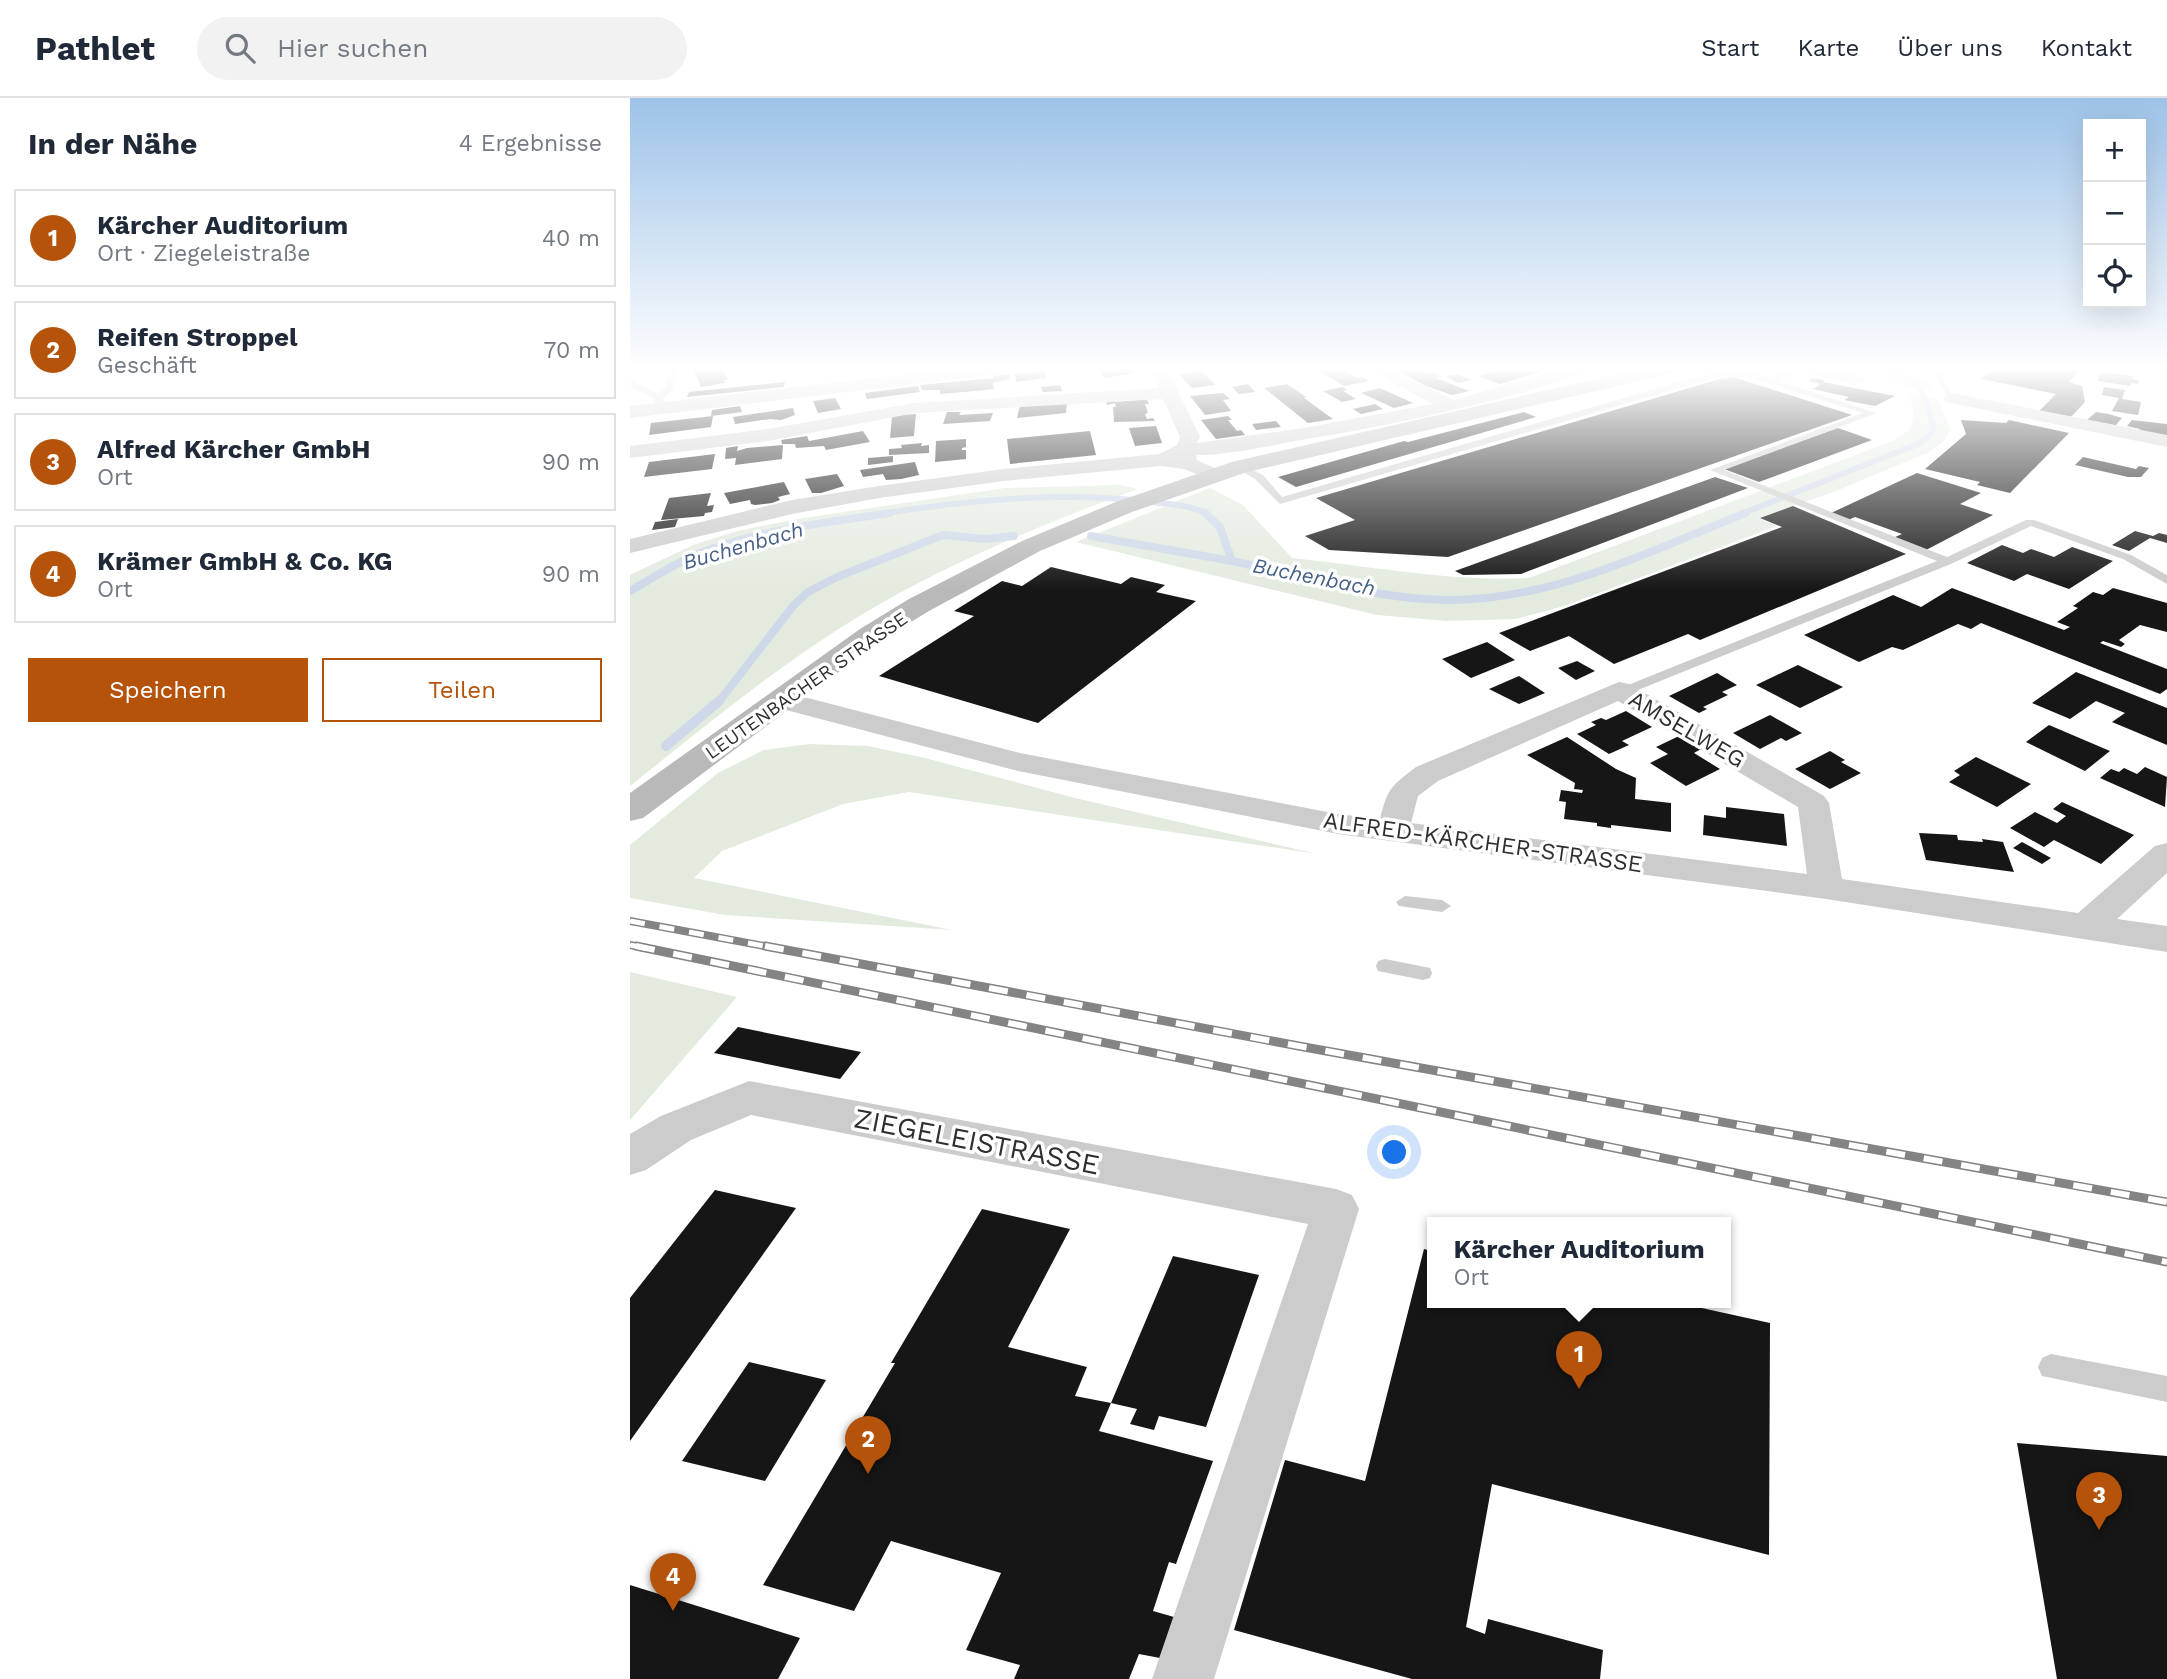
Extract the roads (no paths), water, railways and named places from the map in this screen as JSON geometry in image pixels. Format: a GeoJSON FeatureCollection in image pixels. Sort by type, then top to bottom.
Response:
{"type":"FeatureCollection","features":[{"type":"Feature","properties":{"kind":"street"},"geometry":{"type":"LineString","coordinates":[[630,452],[713,442]]}},
{"type":"Feature","properties":{"kind":"street"},"geometry":{"type":"LineString","coordinates":[[1191,442],[1196,467]]}},
{"type":"Feature","properties":{"kind":"street"},"geometry":{"type":"LineString","coordinates":[[1161,460],[1169,469],[1196,467],[1210,449],[1250,442]]}},
{"type":"Feature","properties":{"kind":"street","name":"LEUTENBACHER STRASSE"},"geometry":{"type":"LineString","coordinates":[[630,810],[870,635],[919,605],[1031,546],[1165,492],[1196,467],[1240,467],[1350,442]]}},
{"type":"Feature","properties":{"kind":"street"},"geometry":{"type":"LineString","coordinates":[[630,547],[792,507],[849,496],[1004,475],[1161,460],[1196,467]]}},
{"type":"Feature","properties":{"kind":"street","name":"AMSELWEG"},"geometry":{"type":"LineString","coordinates":[[1393,831],[1403,792],[1427,774],[1619,690],[1813,803],[1826,888]]}},
{"type":"Feature","properties":{"kind":"street","name":"ALFRED-KÄRCHER-STRASSE"},"geometry":{"type":"LineString","coordinates":[[780,700],[1018,762],[1247,808],[1393,831],[2088,925],[2167,939]]}},
{"type":"Feature","properties":{"kind":"street"},"geometry":{"type":"LineString","coordinates":[[2088,925],[2167,854]]}},
{"type":"Feature","properties":{"kind":"street","name":"ZIEGELEISTRASSE"},"geometry":{"type":"LineString","coordinates":[[630,1157],[676,1128],[749,1098],[1336,1209],[1183,1679]]}},
{"type":"Feature","properties":{"kind":"lane"},"geometry":{"type":"LineString","coordinates":[[1240,467],[1259,477],[1280,501],[1483,442]]}},
{"type":"Feature","properties":{"kind":"lane"},"geometry":{"type":"LineString","coordinates":[[1793,442],[1715,470],[1947,561]]}},
{"type":"Feature","properties":{"kind":"lane"},"geometry":{"type":"LineString","coordinates":[[1623,692],[1947,561],[2030,522],[2127,557],[2167,580]]}},
{"type":"Feature","properties":{"kind":"lane"},"geometry":{"type":"LineString","coordinates":[[1405,902],[1442,906]]}},
{"type":"Feature","properties":{"kind":"lane"},"geometry":{"type":"LineString","coordinates":[[1385,966],[1423,973]]}},
{"type":"Feature","properties":{"kind":"lane"},"geometry":{"type":"LineString","coordinates":[[2051,1367],[2167,1389]]}},
{"type":"Feature","properties":{"kind":"waterway","name":"Buchenbach"},"geometry":{"type":"LineString","coordinates":[[1741,514],[1921,442]]}},
{"type":"Feature","properties":{"kind":"waterway","name":"Buchenbach"},"geometry":{"type":"LineString","coordinates":[[879,514],[981,501],[1049,497],[1173,504],[1205,513]]}},
{"type":"Feature","properties":{"kind":"waterway","name":"Buchenbach"},"geometry":{"type":"LineString","coordinates":[[630,591],[683,561],[739,540],[890,513]]}},
{"type":"Feature","properties":{"kind":"waterway","name":"Buchenbach"},"geometry":{"type":"LineString","coordinates":[[1205,513],[1220,527],[1232,561]]}},
{"type":"Feature","properties":{"kind":"waterway","name":"Buchenbach"},"geometry":{"type":"LineString","coordinates":[[1232,561],[1392,596],[1446,600],[1486,598],[1524,592],[1600,571],[1746,513]]}},
{"type":"Feature","properties":{"kind":"waterway"},"geometry":{"type":"LineString","coordinates":[[718,703],[793,606],[808,592],[837,577],[943,535],[986,539],[1014,536]]}},
{"type":"Feature","properties":{"kind":"waterway"},"geometry":{"type":"LineString","coordinates":[[1091,536],[1232,561]]}},
{"type":"Feature","properties":{"kind":"waterway"},"geometry":{"type":"LineString","coordinates":[[666,746],[719,701]]}},
{"type":"Feature","properties":{"kind":"railway"},"geometry":{"type":"LineString","coordinates":[[630,921],[775,948]]}},
{"type":"Feature","properties":{"kind":"railway"},"geometry":{"type":"LineString","coordinates":[[630,945],[645,948]]}},
{"type":"Feature","properties":{"kind":"railway"},"geometry":{"type":"LineString","coordinates":[[636,946],[2167,1262]]}},
{"type":"Feature","properties":{"kind":"railway"},"geometry":{"type":"LineString","coordinates":[[765,946],[1304,1047],[2167,1202]]}},
{"type":"Feature","properties":{"kind":"place","name":"Kärcher Auditorium"},"geometry":{"type":"Point","coordinates":[1579,1389]}},
{"type":"Feature","properties":{"kind":"place","name":"Reifen Stroppel"},"geometry":{"type":"Point","coordinates":[868,1474]}},
{"type":"Feature","properties":{"kind":"place","name":"Alfred Kärcher GmbH"},"geometry":{"type":"Point","coordinates":[2099,1530]}},
{"type":"Feature","properties":{"kind":"place","name":"Krämer GmbH & Co. KG"},"geometry":{"type":"Point","coordinates":[673,1611]}}]}
